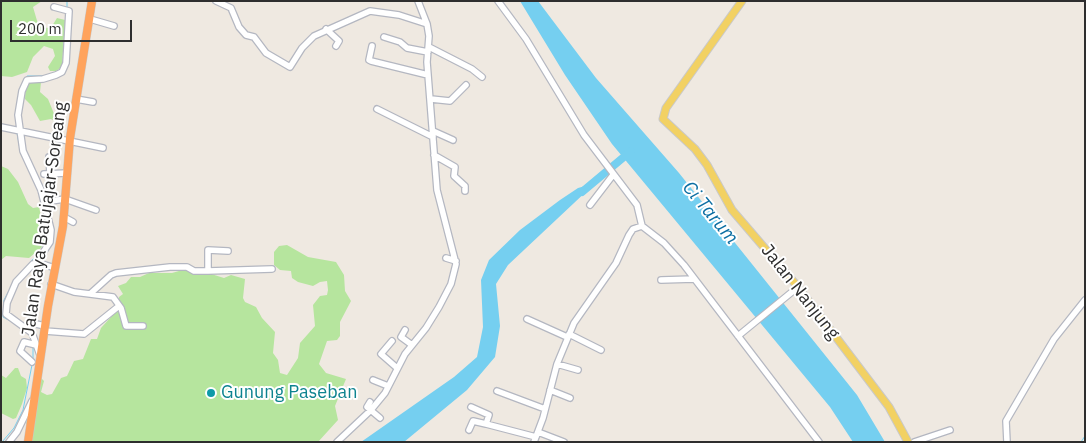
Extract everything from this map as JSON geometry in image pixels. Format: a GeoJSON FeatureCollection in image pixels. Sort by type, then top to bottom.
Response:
{"type":"FeatureCollection","features":[{"type":"Feature","properties":{"kind":"highway","name":"Jalan Raya Batujajar-Soreang"},"geometry":{"type":"LineString","coordinates":[[28,442],[51,284],[64,217],[70,141],[92,1]]}},
{"type":"Feature","properties":{"kind":"main road","name":"Jalan Nanjung"},"geometry":{"type":"LineString","coordinates":[[742,1],[663,115],[665,123],[695,149],[707,165],[732,210],[798,287],[889,407],[908,442]]}},
{"type":"Feature","properties":{"kind":"street"},"geometry":{"type":"LineString","coordinates":[[216,1],[230,7],[246,35],[254,37],[266,53],[289,67],[292,66],[306,44],[326,29],[373,11],[399,15],[427,24]]}},
{"type":"Feature","properties":{"kind":"street"},"geometry":{"type":"LineString","coordinates":[[337,442],[388,386],[397,368],[439,307],[451,284],[456,261],[437,190],[428,75],[427,24],[418,1]]}},
{"type":"Feature","properties":{"kind":"street"},"geometry":{"type":"LineString","coordinates":[[498,1],[526,39],[559,96],[604,164],[636,205],[642,226],[664,243],[740,334],[819,442]]}},
{"type":"Feature","properties":{"kind":"street"},"geometry":{"type":"LineString","coordinates":[[40,356],[29,330],[3,314],[4,302],[16,282],[36,263],[46,250],[51,237],[44,202],[23,151],[18,115],[24,83],[33,78],[43,79],[56,75],[62,72],[66,63],[70,11],[54,7]]}},
{"type":"Feature","properties":{"kind":"street"},"geometry":{"type":"LineString","coordinates":[[90,19],[114,26]]}},
{"type":"Feature","properties":{"kind":"street"},"geometry":{"type":"LineString","coordinates":[[326,29],[339,41],[336,46]]}},
{"type":"Feature","properties":{"kind":"street"},"geometry":{"type":"LineString","coordinates":[[384,37],[400,42],[407,48],[429,50],[472,69],[482,77]]}},
{"type":"Feature","properties":{"kind":"street"},"geometry":{"type":"LineString","coordinates":[[372,46],[369,60],[428,75]]}},
{"type":"Feature","properties":{"kind":"street"},"geometry":{"type":"LineString","coordinates":[[431,99],[450,101],[466,85]]}},
{"type":"Feature","properties":{"kind":"street"},"geometry":{"type":"LineString","coordinates":[[76,99],[94,102]]}},
{"type":"Feature","properties":{"kind":"street"},"geometry":{"type":"LineString","coordinates":[[377,109],[433,134],[453,140]]}},
{"type":"Feature","properties":{"kind":"street"},"geometry":{"type":"LineString","coordinates":[[1,127],[103,148]]}},
{"type":"Feature","properties":{"kind":"street"},"geometry":{"type":"LineString","coordinates":[[434,156],[455,167],[454,176],[465,186],[465,191]]}},
{"type":"Feature","properties":{"kind":"street"},"geometry":{"type":"LineString","coordinates":[[50,157],[47,173],[67,172]]}},
{"type":"Feature","properties":{"kind":"street"},"geometry":{"type":"LineString","coordinates":[[590,205],[612,173]]}},
{"type":"Feature","properties":{"kind":"street"},"geometry":{"type":"LineString","coordinates":[[44,202],[65,199],[96,210]]}},
{"type":"Feature","properties":{"kind":"street"},"geometry":{"type":"LineString","coordinates":[[64,217],[73,222]]}},
{"type":"Feature","properties":{"kind":"street"},"geometry":{"type":"LineString","coordinates":[[537,439],[557,364],[568,336],[578,316],[616,263],[629,235],[633,230],[642,226]]}},
{"type":"Feature","properties":{"kind":"street"},"geometry":{"type":"LineString","coordinates":[[208,271],[208,250],[228,251]]}},
{"type":"Feature","properties":{"kind":"street"},"geometry":{"type":"LineString","coordinates":[[446,258],[456,261]]}},
{"type":"Feature","properties":{"kind":"street"},"geometry":{"type":"LineString","coordinates":[[36,263],[55,268]]}},
{"type":"Feature","properties":{"kind":"street"},"geometry":{"type":"LineString","coordinates":[[90,294],[111,275],[116,273],[170,267],[187,267],[194,271],[272,268]]}},
{"type":"Feature","properties":{"kind":"street"},"geometry":{"type":"LineString","coordinates":[[661,280],[694,278]]}},
{"type":"Feature","properties":{"kind":"street"},"geometry":{"type":"LineString","coordinates":[[51,284],[74,292],[111,297],[119,306],[126,326],[143,326]]}},
{"type":"Feature","properties":{"kind":"street"},"geometry":{"type":"LineString","coordinates":[[740,334],[798,287]]}},
{"type":"Feature","properties":{"kind":"street"},"geometry":{"type":"LineString","coordinates":[[1007,442],[1006,421],[1054,340],[1085,300]]}},
{"type":"Feature","properties":{"kind":"street"},"geometry":{"type":"LineString","coordinates":[[36,324],[45,328],[84,334],[119,306]]}},
{"type":"Feature","properties":{"kind":"street"},"geometry":{"type":"LineString","coordinates":[[527,320],[601,350]]}},
{"type":"Feature","properties":{"kind":"street"},"geometry":{"type":"LineString","coordinates":[[404,330],[401,337],[412,345]]}},
{"type":"Feature","properties":{"kind":"street"},"geometry":{"type":"LineString","coordinates":[[392,341],[381,354],[397,368]]}},
{"type":"Feature","properties":{"kind":"street"},"geometry":{"type":"LineString","coordinates":[[32,362],[20,351],[23,343],[34,345]]}},
{"type":"Feature","properties":{"kind":"street"},"geometry":{"type":"LineString","coordinates":[[557,364],[578,370]]}},
{"type":"Feature","properties":{"kind":"street"},"geometry":{"type":"LineString","coordinates":[[373,380],[388,386]]}},
{"type":"Feature","properties":{"kind":"street"},"geometry":{"type":"LineString","coordinates":[[550,390],[570,398]]}},
{"type":"Feature","properties":{"kind":"street"},"geometry":{"type":"LineString","coordinates":[[497,391],[545,409]]}},
{"type":"Feature","properties":{"kind":"street"},"geometry":{"type":"LineString","coordinates":[[9,442],[25,419],[34,397]]}},
{"type":"Feature","properties":{"kind":"street"},"geometry":{"type":"LineString","coordinates":[[371,404],[380,418]]}},
{"type":"Feature","properties":{"kind":"street"},"geometry":{"type":"LineString","coordinates":[[471,407],[489,415],[486,424]]}},
{"type":"Feature","properties":{"kind":"street"},"geometry":{"type":"LineString","coordinates":[[469,430],[473,421],[537,439],[564,442]]}},
{"type":"Feature","properties":{"kind":"street"},"geometry":{"type":"LineString","coordinates":[[914,442],[950,430]]}},
{"type":"Feature","properties":{"kind":"green space"},"geometry":{"type":"Polygon","coordinates":[[[1,1],[42,1],[33,7],[38,24],[47,28],[52,26],[57,18],[65,20],[62,67],[56,71],[50,71],[48,67],[55,56],[53,49],[44,46],[33,57],[27,72],[12,77],[1,76],[1,1]]]}},
{"type":"Feature","properties":{"kind":"green space"},"geometry":{"type":"Polygon","coordinates":[[[26,81],[41,82],[40,92],[48,99],[59,126],[55,125],[51,119],[40,121],[31,105],[25,99],[26,81]]]}},
{"type":"Feature","properties":{"kind":"green space"},"geometry":{"type":"Polygon","coordinates":[[[1,166],[8,169],[18,182],[28,204],[33,208],[39,207],[46,239],[41,248],[29,258],[6,256],[1,260],[1,166]]]}},
{"type":"Feature","properties":{"kind":"green space"},"geometry":{"type":"Polygon","coordinates":[[[287,245],[308,257],[336,262],[344,275],[345,291],[351,301],[340,322],[340,336],[337,340],[327,341],[319,364],[326,373],[346,379],[335,406],[338,420],[318,442],[29,442],[30,438],[26,423],[40,377],[44,381],[41,392],[47,395],[52,394],[61,378],[67,376],[74,361],[83,359],[91,339],[97,339],[101,328],[119,308],[119,297],[123,294],[118,286],[126,283],[131,277],[140,277],[149,273],[172,273],[186,269],[194,273],[208,273],[224,278],[231,275],[245,279],[243,298],[245,302],[256,307],[262,318],[275,332],[273,353],[278,360],[280,373],[287,375],[298,358],[300,343],[315,326],[313,305],[320,296],[327,295],[328,290],[327,281],[313,286],[298,282],[292,278],[291,271],[280,270],[274,265],[274,252],[279,246],[287,245]]]}},
{"type":"Feature","properties":{"kind":"green space"},"geometry":{"type":"Polygon","coordinates":[[[15,368],[18,368],[21,376],[26,379],[27,388],[16,418],[13,419],[1,413],[1,375],[6,378],[15,368]]]}},
{"type":"Feature","properties":{"kind":"water","name":"Ci Tarum"},"geometry":{"type":"Polygon","coordinates":[[[520,1],[538,1],[596,78],[679,173],[857,395],[885,442],[853,442],[830,407],[612,144],[565,75],[520,1]]]}},
{"type":"Feature","properties":{"kind":"water"},"geometry":{"type":"Polygon","coordinates":[[[589,185],[590,188],[508,265],[496,284],[500,326],[495,357],[467,390],[404,442],[361,442],[454,377],[477,357],[483,327],[481,280],[489,260],[520,230],[560,200],[578,188],[589,185]]]}},
{"type":"Feature","properties":{"kind":"waterway"},"geometry":{"type":"LineString","coordinates":[[67,1],[67,8]]}},
{"type":"Feature","properties":{"kind":"waterway"},"geometry":{"type":"LineString","coordinates":[[21,86],[27,76],[44,76]]}},
{"type":"Feature","properties":{"kind":"waterway"},"geometry":{"type":"LineString","coordinates":[[17,133],[21,154],[25,162]]}},
{"type":"Feature","properties":{"kind":"waterway"},"geometry":{"type":"LineString","coordinates":[[582,192],[631,151]]}},
{"type":"Feature","properties":{"kind":"waterway"},"geometry":{"type":"LineString","coordinates":[[20,274],[42,249]]}},
{"type":"Feature","properties":{"kind":"waterway"},"geometry":{"type":"LineString","coordinates":[[14,281],[4,300],[3,317],[16,324]]}},
{"type":"Feature","properties":{"kind":"waterway"},"geometry":{"type":"LineString","coordinates":[[33,348],[33,359]]}},
{"type":"Feature","properties":{"kind":"waterway"},"geometry":{"type":"LineString","coordinates":[[2,442],[14,428],[23,410],[32,365]]}},
{"type":"Feature","properties":{"kind":"waterway"},"geometry":{"type":"LineString","coordinates":[[1081,442],[1085,436]]}},
{"type":"Feature","properties":{"kind":"place","name":"Gunung Paseban"},"geometry":{"type":"Point","coordinates":[211,393]}}]}
